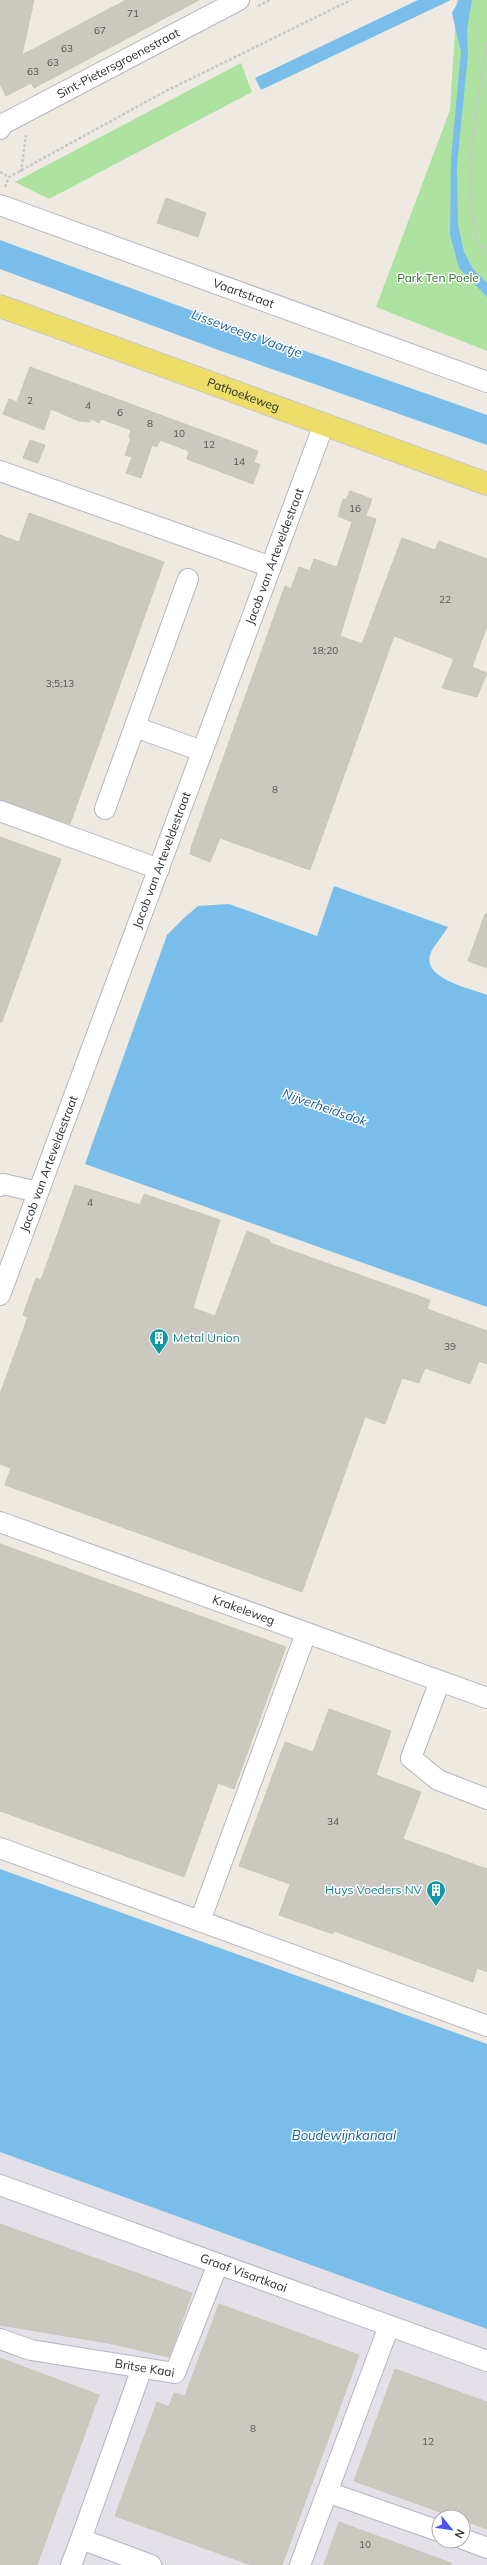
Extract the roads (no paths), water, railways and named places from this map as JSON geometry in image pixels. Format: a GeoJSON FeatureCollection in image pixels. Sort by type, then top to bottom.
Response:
{"type":"FeatureCollection","features":[{"type":"Feature","properties":{"kind":"main road","name":"Pathoekeweg"},"geometry":{"type":"LineString","coordinates":[[0,306],[487,484]]}},
{"type":"Feature","properties":{"kind":"street","name":"Sint-Pietersgroenestraat"},"geometry":{"type":"LineString","coordinates":[[0,129],[3,124],[239,0]]}},
{"type":"Feature","properties":{"kind":"street","name":"Vaartstraat"},"geometry":{"type":"LineString","coordinates":[[0,204],[487,382]]}},
{"type":"Feature","properties":{"kind":"street","name":"Jacob van Arteveldestraat"},"geometry":{"type":"LineString","coordinates":[[0,1295],[324,424]]}},
{"type":"Feature","properties":{"kind":"street"},"geometry":{"type":"LineString","coordinates":[[0,471],[271,567]]}},
{"type":"Feature","properties":{"kind":"street"},"geometry":{"type":"LineString","coordinates":[[105,809],[188,579]]}},
{"type":"Feature","properties":{"kind":"street"},"geometry":{"type":"LineString","coordinates":[[135,727],[202,751]]}},
{"type":"Feature","properties":{"kind":"street"},"geometry":{"type":"LineString","coordinates":[[0,811],[159,869]]}},
{"type":"Feature","properties":{"kind":"street"},"geometry":{"type":"LineString","coordinates":[[0,1186],[3,1184],[38,1192]]}},
{"type":"Feature","properties":{"kind":"street","name":"Krakeleweg"},"geometry":{"type":"LineString","coordinates":[[0,1522],[487,1698]]}},
{"type":"Feature","properties":{"kind":"street"},"geometry":{"type":"LineString","coordinates":[[200,1921],[306,1633]]}},
{"type":"Feature","properties":{"kind":"street"},"geometry":{"type":"LineString","coordinates":[[440,1681],[412,1758],[438,1780],[487,1799]]}},
{"type":"Feature","properties":{"kind":"street"},"geometry":{"type":"LineString","coordinates":[[0,1848],[487,2026]]}},
{"type":"Feature","properties":{"kind":"street","name":"Graaf Visartkaai"},"geometry":{"type":"LineString","coordinates":[[0,2185],[487,2361]]}},
{"type":"Feature","properties":{"kind":"street","name":"Britse Kaai"},"geometry":{"type":"LineString","coordinates":[[0,2339],[31,2350],[175,2373],[218,2264]]}},
{"type":"Feature","properties":{"kind":"street"},"geometry":{"type":"LineString","coordinates":[[300,2565],[389,2326]]}},
{"type":"Feature","properties":{"kind":"street"},"geometry":{"type":"LineString","coordinates":[[71,2565],[142,2368]]}},
{"type":"Feature","properties":{"kind":"street"},"geometry":{"type":"LineString","coordinates":[[327,2492],[431,2528]]}},
{"type":"Feature","properties":{"kind":"street"},"geometry":{"type":"LineString","coordinates":[[81,2539],[151,2565]]}},
{"type":"Feature","properties":{"kind":"street"},"geometry":{"type":"LineString","coordinates":[[471,2542],[487,2548]]}},
{"type":"Feature","properties":{"kind":"water"},"geometry":{"type":"Polygon","coordinates":[[[418,0],[451,0],[261,90],[255,78],[418,0]]]}},
{"type":"Feature","properties":{"kind":"water"},"geometry":{"type":"Polygon","coordinates":[[[459,0],[472,0],[467,29],[468,54],[457,166],[458,225],[464,252],[473,269],[487,283],[487,297],[459,268],[450,235],[451,159],[461,52],[452,13],[459,0]]]}},
{"type":"Feature","properties":{"kind":"water","name":"Lisseweegs Vaartje"},"geometry":{"type":"Polygon","coordinates":[[[0,240],[231,325],[487,415],[487,445],[221,351],[0,269],[0,240]]]}},
{"type":"Feature","properties":{"kind":"water","name":"Nijverheidsdok"},"geometry":{"type":"Polygon","coordinates":[[[334,886],[448,927],[432,950],[429,960],[432,968],[438,975],[458,985],[487,995],[487,1307],[85,1164],[167,935],[198,906],[229,904],[317,936],[334,886]]]}},
{"type":"Feature","properties":{"kind":"water","name":"Boudewijnkanaal"},"geometry":{"type":"Polygon","coordinates":[[[0,1869],[487,2044],[487,2329],[0,2152],[0,1869]]]}},
{"type":"Feature","properties":{"kind":"place","name":"Metal Union"},"geometry":{"type":"Point","coordinates":[159,1355]}},
{"type":"Feature","properties":{"kind":"place","name":"Huys Voeders NV"},"geometry":{"type":"Point","coordinates":[436,1907]}},
{"type":"Feature","properties":{"kind":"park label","name":"Park Ten Poele"},"geometry":{"type":"Point","coordinates":[438,278]}}]}
